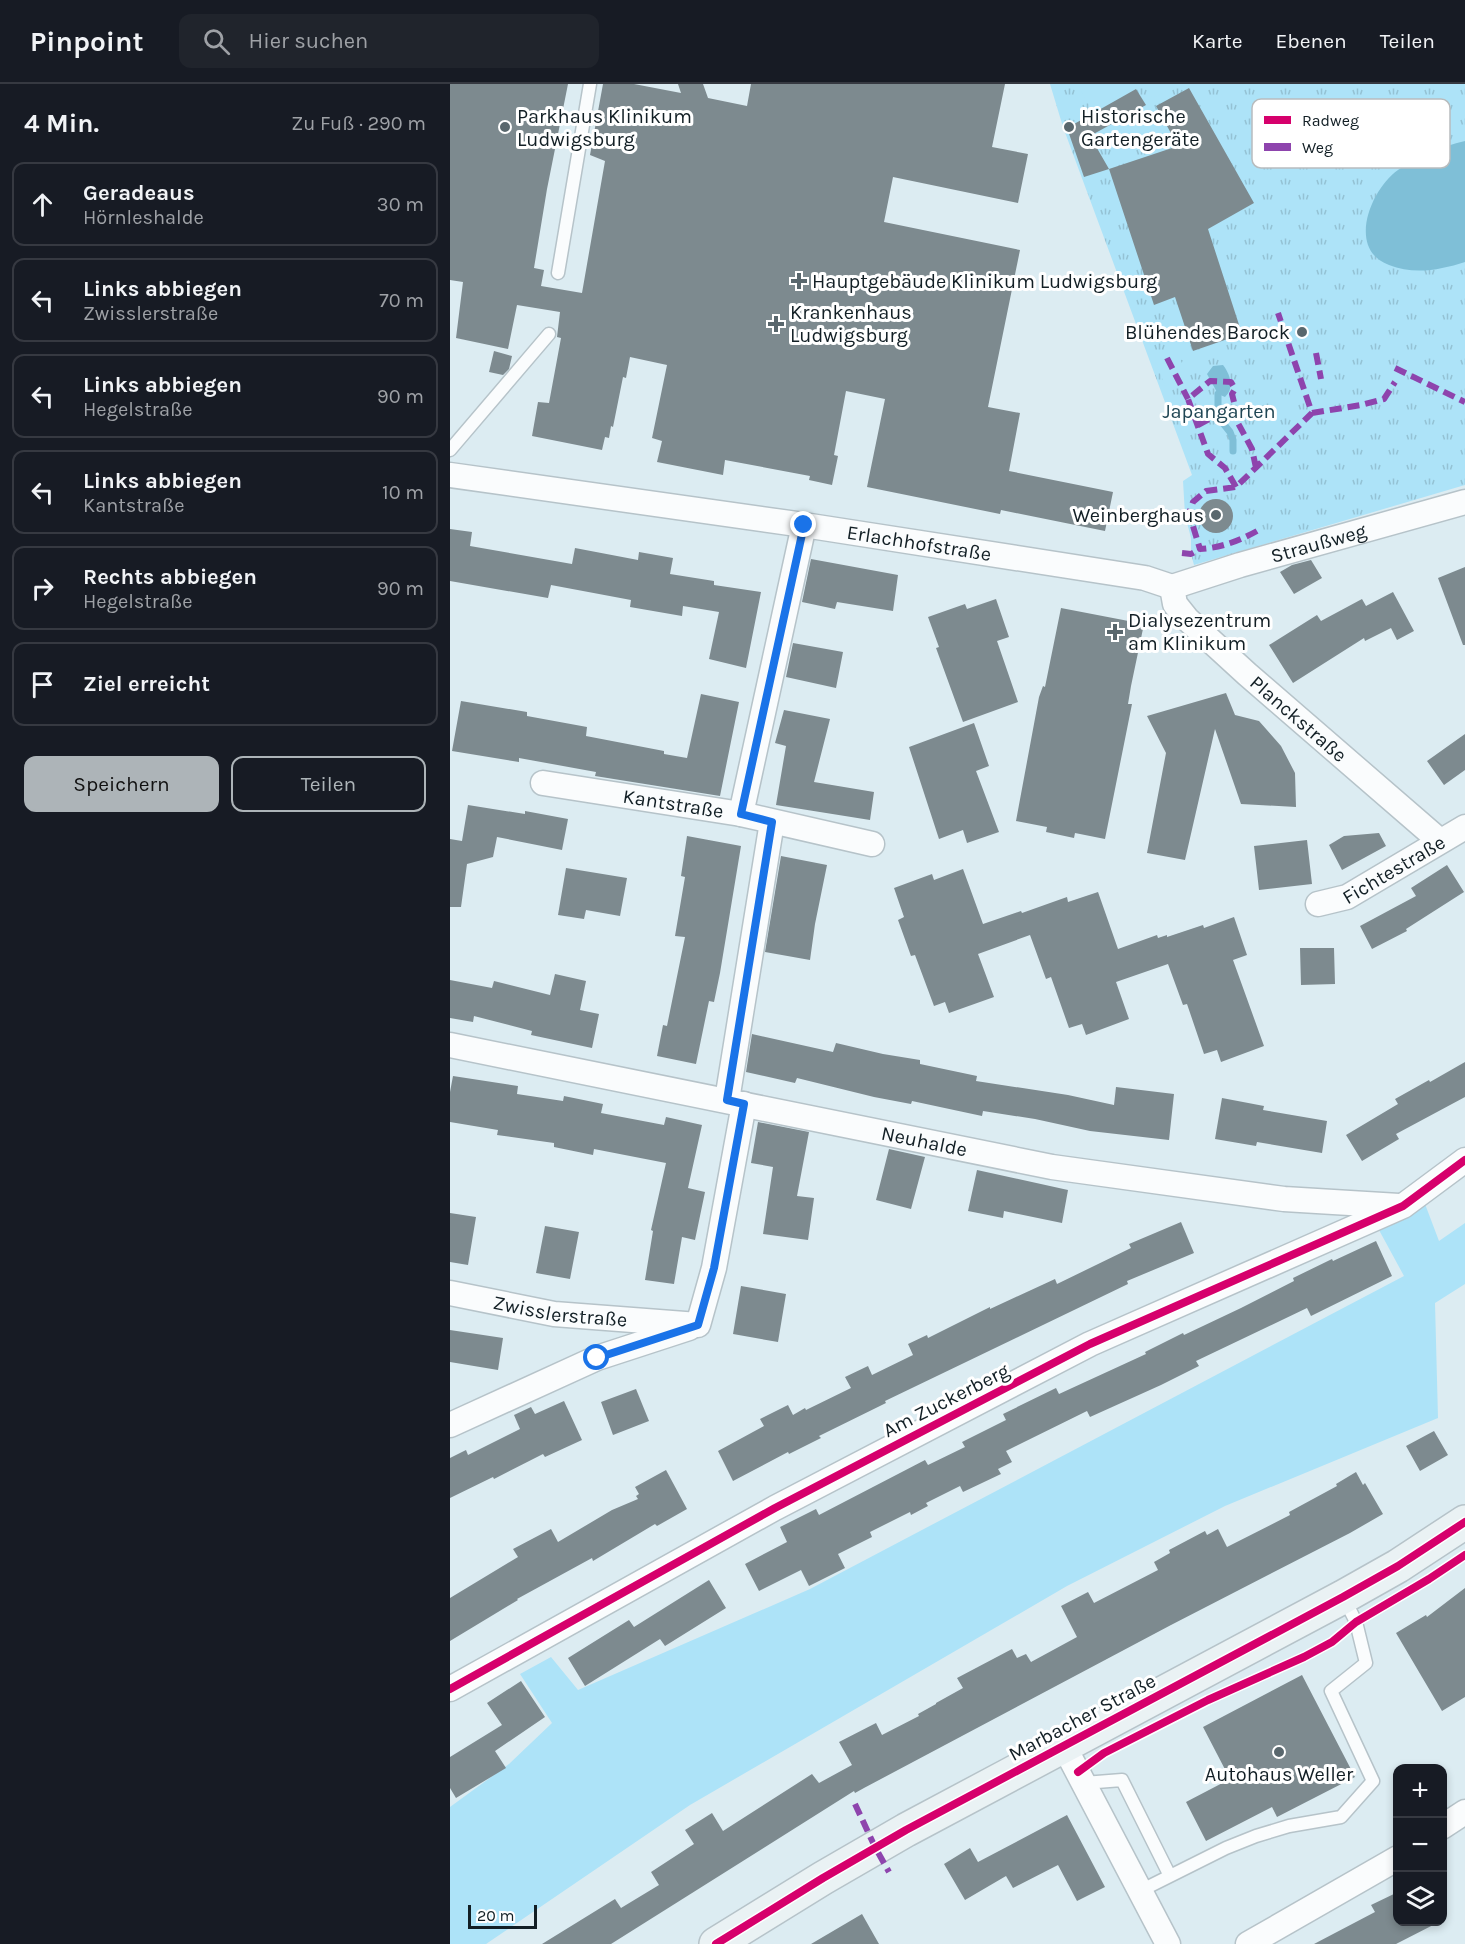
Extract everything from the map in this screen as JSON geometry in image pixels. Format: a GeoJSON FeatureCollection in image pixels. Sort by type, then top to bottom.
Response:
{"type":"FeatureCollection","features":[{"type":"Feature","properties":{"kind":"main road","name":"Marbacher Straße"},"geometry":{"type":"LineString","coordinates":[[734,1939],[885,1841],[1343,1597],[1398,1566],[1465,1522]]}},
{"type":"Feature","properties":{"kind":"street","name":"Erlachhofstraße"},"geometry":{"type":"LineString","coordinates":[[450,476],[804,525],[1145,578],[1172,587]]}},
{"type":"Feature","properties":{"kind":"street","name":"Straußweg"},"geometry":{"type":"LineString","coordinates":[[1172,587],[1240,565],[1465,502]]}},
{"type":"Feature","properties":{"kind":"street"},"geometry":{"type":"LineString","coordinates":[[741,814],[804,525]]}},
{"type":"Feature","properties":{"kind":"street","name":"Planckstraße"},"geometry":{"type":"LineString","coordinates":[[1172,587],[1175,604],[1187,619],[1440,841]]}},
{"type":"Feature","properties":{"kind":"street","name":"Kantstraße"},"geometry":{"type":"LineString","coordinates":[[543,783],[741,814],[872,844]]}},
{"type":"Feature","properties":{"kind":"street"},"geometry":{"type":"LineString","coordinates":[[450,1425],[597,1358],[698,1325],[714,1268],[772,822]]}},
{"type":"Feature","properties":{"kind":"street","name":"Fichtestraße"},"geometry":{"type":"LineString","coordinates":[[1318,904],[1347,897],[1465,827]]}},
{"type":"Feature","properties":{"kind":"street","name":"Neuhalde"},"geometry":{"type":"LineString","coordinates":[[450,1045],[1052,1167],[1284,1199],[1403,1206]]}},
{"type":"Feature","properties":{"kind":"street","name":"Am Zuckerberg"},"geometry":{"type":"LineString","coordinates":[[450,1689],[775,1508],[1090,1344],[1403,1206],[1465,1160]]}},
{"type":"Feature","properties":{"kind":"street","name":"Zwisslerstraße"},"geometry":{"type":"LineString","coordinates":[[450,1293],[554,1314],[698,1325]]}},
{"type":"Feature","properties":{"kind":"street"},"geometry":{"type":"LineString","coordinates":[[1064,1746],[1168,1944]]}},
{"type":"Feature","properties":{"kind":"street"},"geometry":{"type":"LineString","coordinates":[[1447,1824],[1465,1812]]}},
{"type":"Feature","properties":{"kind":"street"},"geometry":{"type":"LineString","coordinates":[[1248,1944],[1393,1861]]}},
{"type":"Feature","properties":{"kind":"lane"},"geometry":{"type":"LineString","coordinates":[[558,273],[591,84]]}},
{"type":"Feature","properties":{"kind":"lane"},"geometry":{"type":"LineString","coordinates":[[450,450],[549,334]]}},
{"type":"Feature","properties":{"kind":"lane"},"geometry":{"type":"LineString","coordinates":[[1140,1891],[1226,1848],[1256,1836],[1289,1826],[1341,1817],[1373,1781],[1332,1691],[1366,1663],[1356,1622],[1343,1597]]}},
{"type":"Feature","properties":{"kind":"lane"},"geometry":{"type":"LineString","coordinates":[[1084,1783],[1122,1780],[1170,1876]]}},
{"type":"Feature","properties":{"kind":"green space","name":"Blühendes Barock"},"geometry":{"type":"Polygon","coordinates":[[[1050,84],[1465,84],[1465,485],[1194,565],[1191,538],[1185,515],[1183,481],[1192,475],[1063,127],[1050,84]]]}},
{"type":"Feature","properties":{"kind":"green space"},"geometry":{"type":"Polygon","coordinates":[[[1077,84],[1138,84],[1092,110],[1077,84]]]}},
{"type":"Feature","properties":{"kind":"green space"},"geometry":{"type":"Polygon","coordinates":[[[1144,84],[1178,84],[1153,98],[1144,84]]]}},
{"type":"Feature","properties":{"kind":"green space"},"geometry":{"type":"Polygon","coordinates":[[[1175,347],[1187,375],[1165,386],[1155,360],[1158,353],[1175,347]]]}},
{"type":"Feature","properties":{"kind":"green space"},"geometry":{"type":"Polygon","coordinates":[[[1425,1204],[1439,1241],[1465,1223],[1465,1284],[1435,1303],[1438,1418],[1225,1506],[1067,1586],[690,1805],[486,1944],[450,1944],[450,1807],[509,1764],[552,1723],[520,1674],[551,1657],[578,1690],[810,1589],[1404,1276],[1379,1230],[1425,1204]]]}},
{"type":"Feature","properties":{"kind":"shaded area"},"geometry":{"type":"Polygon","coordinates":[[[1465,141],[1465,262],[1417,271],[1389,265],[1376,257],[1368,246],[1367,219],[1372,204],[1388,179],[1401,168],[1450,168],[1450,146],[1465,141]]]}},
{"type":"Feature","properties":{"kind":"shaded area"},"geometry":{"type":"Polygon","coordinates":[[[1223,365],[1231,385],[1225,397],[1218,394],[1207,374],[1213,366],[1223,365]]]}},
{"type":"Feature","properties":{"kind":"building","name":"Krankenhaus Ludwigsburg"},"geometry":{"type":"Polygon","coordinates":[[[450,84],[568,84],[534,268],[544,270],[541,286],[582,293],[605,161],[590,155],[603,84],[634,84],[681,93],[678,84],[703,84],[708,98],[747,106],[751,84],[1005,84],[992,147],[1028,154],[1018,203],[893,177],[884,222],[1020,250],[988,407],[1020,413],[1009,471],[1113,492],[1105,531],[1001,510],[1000,514],[867,487],[885,399],[846,391],[834,455],[838,456],[832,485],[809,480],[810,476],[725,460],[723,475],[657,462],[662,441],[652,438],[667,365],[630,357],[626,378],[623,377],[613,427],[611,426],[609,438],[605,437],[602,450],[532,436],[538,402],[549,403],[561,338],[557,337],[560,312],[517,305],[508,349],[456,338],[463,282],[450,280],[450,84]]]}},
{"type":"Feature","properties":{"kind":"building"},"geometry":{"type":"Polygon","coordinates":[[[1189,88],[1254,203],[1208,229],[1242,334],[1193,351],[1175,297],[1154,305],[1109,169],[1178,146],[1156,106],[1189,88]]]}},
{"type":"Feature","properties":{"kind":"building"},"geometry":{"type":"Polygon","coordinates":[[[1136,89],[1146,105],[1090,136],[1109,169],[1084,177],[1067,128],[1136,89]]]}},
{"type":"Feature","properties":{"kind":"building"},"geometry":{"type":"Polygon","coordinates":[[[494,351],[512,356],[509,369],[503,375],[489,372],[494,351]]]}},
{"type":"Feature","properties":{"kind":"building","name":"Weinberghaus"},"geometry":{"type":"Polygon","coordinates":[[[1216,499],[1228,504],[1233,516],[1228,528],[1216,533],[1204,528],[1199,516],[1204,504],[1216,499]]]}},
{"type":"Feature","properties":{"kind":"building"},"geometry":{"type":"Polygon","coordinates":[[[450,529],[472,532],[470,546],[572,564],[575,548],[638,560],[639,552],[673,558],[670,574],[714,581],[714,585],[761,592],[746,668],[709,659],[719,612],[683,606],[682,616],[630,607],[631,600],[551,585],[548,598],[450,581],[450,529]]]}},
{"type":"Feature","properties":{"kind":"building"},"geometry":{"type":"Polygon","coordinates":[[[811,559],[898,575],[893,611],[837,602],[835,609],[802,602],[811,559]]]}},
{"type":"Feature","properties":{"kind":"building"},"geometry":{"type":"Polygon","coordinates":[[[1311,560],[1322,578],[1294,594],[1280,572],[1292,565],[1311,560]]]}},
{"type":"Feature","properties":{"kind":"building"},"geometry":{"type":"Polygon","coordinates":[[[1465,567],[1465,645],[1463,645],[1438,578],[1465,567]]]}},
{"type":"Feature","properties":{"kind":"building"},"geometry":{"type":"Polygon","coordinates":[[[1393,592],[1414,631],[1397,640],[1391,628],[1365,641],[1364,638],[1293,683],[1269,645],[1317,615],[1321,621],[1362,599],[1366,606],[1393,592]]]}},
{"type":"Feature","properties":{"kind":"building"},"geometry":{"type":"Polygon","coordinates":[[[996,599],[1009,637],[997,641],[1018,702],[963,722],[936,648],[939,647],[928,617],[965,604],[967,609],[996,599]]]}},
{"type":"Feature","properties":{"kind":"building"},"geometry":{"type":"Polygon","coordinates":[[[1061,608],[1144,624],[1128,704],[1132,704],[1105,839],[1075,833],[1074,838],[1046,832],[1047,827],[1016,821],[1039,697],[1043,686],[1045,687],[1061,608]]]}},
{"type":"Feature","properties":{"kind":"building"},"geometry":{"type":"Polygon","coordinates":[[[793,643],[843,652],[836,688],[786,677],[793,643]]]}},
{"type":"Feature","properties":{"kind":"building"},"geometry":{"type":"Polygon","coordinates":[[[1226,693],[1235,715],[1259,721],[1281,746],[1295,773],[1296,807],[1241,804],[1215,729],[1185,860],[1147,853],[1166,753],[1147,716],[1226,693]]]}},
{"type":"Feature","properties":{"kind":"building"},"geometry":{"type":"Polygon","coordinates":[[[701,694],[739,702],[720,796],[595,776],[596,772],[519,758],[519,762],[452,751],[461,701],[527,712],[527,716],[587,727],[586,736],[664,751],[664,754],[687,758],[701,694]]]}},
{"type":"Feature","properties":{"kind":"building"},"geometry":{"type":"Polygon","coordinates":[[[784,710],[830,719],[814,782],[874,792],[870,820],[776,805],[786,746],[775,743],[784,710]]]}},
{"type":"Feature","properties":{"kind":"building"},"geometry":{"type":"Polygon","coordinates":[[[974,723],[989,766],[976,771],[999,832],[967,843],[963,830],[939,839],[909,747],[974,723]]]}},
{"type":"Feature","properties":{"kind":"building"},"geometry":{"type":"Polygon","coordinates":[[[1465,734],[1465,770],[1444,785],[1427,761],[1465,734]]]}},
{"type":"Feature","properties":{"kind":"building"},"geometry":{"type":"Polygon","coordinates":[[[468,805],[525,814],[525,811],[568,819],[562,850],[497,837],[493,857],[467,864],[461,907],[450,907],[450,839],[462,841],[468,805]]]}},
{"type":"Feature","properties":{"kind":"building"},"geometry":{"type":"Polygon","coordinates":[[[1379,833],[1386,846],[1342,870],[1329,845],[1344,836],[1379,833]]]}},
{"type":"Feature","properties":{"kind":"building"},"geometry":{"type":"Polygon","coordinates":[[[687,836],[741,846],[720,973],[714,1002],[709,1001],[696,1064],[657,1056],[663,1025],[667,1026],[685,937],[675,936],[685,877],[681,876],[687,836]]]}},
{"type":"Feature","properties":{"kind":"building"},"geometry":{"type":"Polygon","coordinates":[[[1307,840],[1312,884],[1259,890],[1254,846],[1307,840]]]}},
{"type":"Feature","properties":{"kind":"building"},"geometry":{"type":"Polygon","coordinates":[[[781,856],[827,865],[810,960],[765,952],[781,856]]]}},
{"type":"Feature","properties":{"kind":"building"},"geometry":{"type":"Polygon","coordinates":[[[1447,865],[1464,892],[1406,929],[1407,931],[1372,949],[1360,926],[1416,896],[1411,888],[1447,865]]]}},
{"type":"Feature","properties":{"kind":"building"},"geometry":{"type":"Polygon","coordinates":[[[566,868],[627,878],[620,916],[586,910],[584,919],[558,915],[566,868]]]}},
{"type":"Feature","properties":{"kind":"building"},"geometry":{"type":"Polygon","coordinates":[[[963,869],[983,924],[1067,897],[1068,902],[1098,892],[1118,949],[1157,935],[1158,938],[1167,935],[1167,937],[1203,925],[1204,928],[1234,917],[1247,955],[1233,960],[1264,1046],[1221,1062],[1217,1050],[1204,1054],[1187,1004],[1183,1005],[1168,964],[1116,982],[1129,1019],[1086,1035],[1082,1024],[1069,1028],[1051,977],[1046,979],[1030,935],[978,954],[994,997],[949,1013],[945,1002],[934,1006],[915,955],[911,956],[898,920],[904,917],[894,888],[932,874],[934,880],[963,869]]]}},
{"type":"Feature","properties":{"kind":"building"},"geometry":{"type":"Polygon","coordinates":[[[1300,948],[1334,948],[1335,984],[1301,985],[1300,948]]]}},
{"type":"Feature","properties":{"kind":"building"},"geometry":{"type":"Polygon","coordinates":[[[555,974],[586,981],[580,1010],[599,1014],[592,1048],[531,1035],[532,1031],[474,1016],[473,1022],[450,1018],[450,980],[492,988],[494,981],[550,995],[555,974]]]}},
{"type":"Feature","properties":{"kind":"building"},"geometry":{"type":"Polygon","coordinates":[[[752,1034],[833,1052],[836,1043],[920,1060],[920,1064],[977,1076],[976,1081],[1068,1095],[1114,1105],[1116,1087],[1174,1094],[1169,1140],[1090,1131],[983,1111],[982,1116],[912,1101],[911,1104],[874,1097],[797,1078],[795,1083],[746,1072],[752,1034]]]}},
{"type":"Feature","properties":{"kind":"building"},"geometry":{"type":"Polygon","coordinates":[[[1465,1062],[1465,1097],[1396,1134],[1399,1139],[1362,1161],[1346,1135],[1398,1104],[1395,1099],[1465,1062]]]}},
{"type":"Feature","properties":{"kind":"building"},"geometry":{"type":"Polygon","coordinates":[[[453,1076],[518,1086],[517,1094],[563,1101],[564,1096],[603,1104],[601,1113],[664,1125],[666,1117],[702,1125],[688,1188],[705,1192],[695,1240],[682,1237],[674,1284],[645,1280],[653,1231],[651,1230],[666,1163],[594,1149],[593,1155],[554,1147],[554,1143],[497,1135],[498,1130],[450,1122],[450,1092],[453,1076]]]}},
{"type":"Feature","properties":{"kind":"building"},"geometry":{"type":"Polygon","coordinates":[[[1222,1098],[1264,1106],[1263,1110],[1327,1121],[1322,1153],[1257,1142],[1256,1146],[1215,1139],[1222,1098]]]}},
{"type":"Feature","properties":{"kind":"building"},"geometry":{"type":"Polygon","coordinates":[[[758,1122],[809,1132],[797,1196],[814,1198],[808,1240],[763,1234],[773,1167],[751,1163],[758,1122]]]}},
{"type":"Feature","properties":{"kind":"building"},"geometry":{"type":"Polygon","coordinates":[[[889,1149],[925,1157],[911,1209],[876,1200],[889,1149]]]}},
{"type":"Feature","properties":{"kind":"building"},"geometry":{"type":"Polygon","coordinates":[[[977,1170],[1068,1190],[1062,1223],[1004,1211],[1003,1218],[968,1211],[977,1170]]]}},
{"type":"Feature","properties":{"kind":"building"},"geometry":{"type":"Polygon","coordinates":[[[450,1213],[476,1217],[468,1265],[450,1262],[450,1213]]]}},
{"type":"Feature","properties":{"kind":"building"},"geometry":{"type":"Polygon","coordinates":[[[1181,1222],[1194,1253],[1127,1281],[1128,1284],[885,1401],[886,1403],[819,1436],[821,1438],[789,1454],[788,1452],[733,1481],[718,1451],[764,1426],[760,1419],[788,1405],[793,1415],[805,1408],[806,1410],[851,1388],[845,1377],[868,1366],[872,1375],[913,1355],[908,1344],[927,1335],[928,1338],[990,1307],[990,1309],[1055,1279],[1057,1284],[1131,1248],[1129,1244],[1181,1222]]]}},
{"type":"Feature","properties":{"kind":"building"},"geometry":{"type":"Polygon","coordinates":[[[545,1226],[579,1232],[570,1279],[536,1273],[545,1226]]]}},
{"type":"Feature","properties":{"kind":"building"},"geometry":{"type":"Polygon","coordinates":[[[1376,1241],[1392,1276],[1311,1316],[1307,1308],[1196,1361],[1199,1366],[1161,1385],[1090,1417],[1087,1411],[1006,1451],[1012,1462],[998,1469],[1001,1474],[963,1492],[960,1486],[926,1503],[928,1506],[911,1515],[910,1512],[870,1532],[872,1537],[838,1554],[845,1568],[809,1586],[801,1570],[759,1591],[745,1564],[787,1542],[780,1527],[816,1509],[819,1515],[925,1460],[928,1465],[965,1447],[962,1442],[1006,1420],[1003,1414],[1056,1388],[1059,1394],[1146,1354],[1145,1352],[1183,1333],[1184,1335],[1294,1281],[1293,1278],[1376,1241]]]}},
{"type":"Feature","properties":{"kind":"building"},"geometry":{"type":"Polygon","coordinates":[[[741,1286],[786,1294],[778,1342],[733,1334],[741,1286]]]}},
{"type":"Feature","properties":{"kind":"building"},"geometry":{"type":"Polygon","coordinates":[[[450,1330],[503,1338],[498,1370],[450,1362],[450,1330]]]}},
{"type":"Feature","properties":{"kind":"building"},"geometry":{"type":"Polygon","coordinates":[[[636,1389],[649,1421],[613,1435],[601,1402],[636,1389]]]}},
{"type":"Feature","properties":{"kind":"building"},"geometry":{"type":"Polygon","coordinates":[[[564,1401],[582,1440],[545,1457],[543,1454],[450,1498],[450,1458],[466,1450],[468,1455],[520,1429],[514,1415],[531,1407],[535,1414],[564,1401]]]}},
{"type":"Feature","properties":{"kind":"building"},"geometry":{"type":"Polygon","coordinates":[[[1434,1431],[1448,1455],[1420,1471],[1406,1446],[1434,1431]]]}},
{"type":"Feature","properties":{"kind":"building"},"geometry":{"type":"Polygon","coordinates":[[[666,1470],[687,1509],[657,1526],[655,1524],[593,1561],[592,1558],[517,1599],[450,1641],[450,1598],[518,1557],[513,1549],[551,1529],[558,1542],[612,1510],[638,1499],[636,1496],[639,1494],[635,1487],[666,1470]]]}},
{"type":"Feature","properties":{"kind":"building"},"geometry":{"type":"Polygon","coordinates":[[[1356,1472],[1383,1514],[855,1793],[854,1791],[611,1944],[542,1944],[615,1899],[621,1908],[659,1885],[651,1872],[694,1844],[685,1830],[712,1813],[723,1831],[812,1774],[819,1783],[852,1765],[839,1742],[876,1723],[882,1735],[919,1716],[918,1714],[963,1688],[957,1678],[1012,1649],[1017,1658],[1026,1654],[1031,1662],[1077,1637],[1061,1606],[1088,1592],[1094,1603],[1158,1570],[1154,1562],[1170,1553],[1169,1550],[1205,1531],[1207,1535],[1218,1529],[1227,1547],[1290,1515],[1289,1512],[1337,1486],[1336,1484],[1356,1472]]]}},
{"type":"Feature","properties":{"kind":"building"},"geometry":{"type":"Polygon","coordinates":[[[709,1580],[726,1608],[665,1646],[660,1639],[585,1686],[568,1658],[629,1620],[634,1627],[709,1580]]]}},
{"type":"Feature","properties":{"kind":"building"},"geometry":{"type":"Polygon","coordinates":[[[1465,1588],[1465,1697],[1442,1711],[1396,1633],[1426,1615],[1427,1617],[1465,1588]]]}},
{"type":"Feature","properties":{"kind":"building","name":"Autohaus Weller"},"geometry":{"type":"Polygon","coordinates":[[[1302,1675],[1355,1777],[1277,1817],[1272,1807],[1206,1841],[1186,1802],[1230,1779],[1203,1727],[1302,1675]]]}},
{"type":"Feature","properties":{"kind":"building"},"geometry":{"type":"Polygon","coordinates":[[[521,1681],[545,1717],[495,1751],[506,1768],[456,1798],[450,1788],[450,1757],[502,1725],[487,1703],[521,1681]]]}},
{"type":"Feature","properties":{"kind":"building"},"geometry":{"type":"Polygon","coordinates":[[[1067,1815],[1105,1887],[1077,1901],[1058,1865],[1013,1888],[1006,1876],[965,1900],[944,1864],[970,1848],[978,1862],[1067,1815]]]}},
{"type":"Feature","properties":{"kind":"building"},"geometry":{"type":"Polygon","coordinates":[[[1393,1894],[1393,1926],[1431,1926],[1396,1944],[1314,1944],[1375,1912],[1371,1905],[1393,1894]]]}},
{"type":"Feature","properties":{"kind":"building"},"geometry":{"type":"Polygon","coordinates":[[[862,1914],[879,1944],[811,1944],[862,1914]]]}},
{"type":"Feature","properties":{"kind":"waterway"},"geometry":{"type":"LineString","coordinates":[[1218,394],[1218,411],[1222,422],[1230,432],[1233,451]]}},
{"type":"Feature","properties":{"kind":"marked path"},"geometry":{"type":"LineString","coordinates":[[1257,531],[1229,543],[1200,549],[1189,513],[1193,502],[1206,491],[1236,487],[1312,413],[1278,313]]}},
{"type":"Feature","properties":{"kind":"marked path"},"geometry":{"type":"LineString","coordinates":[[1316,353],[1321,379]]}},
{"type":"Feature","properties":{"kind":"marked path"},"geometry":{"type":"LineString","coordinates":[[1167,358],[1188,399]]}},
{"type":"Feature","properties":{"kind":"marked path"},"geometry":{"type":"LineString","coordinates":[[1395,368],[1465,402]]}},
{"type":"Feature","properties":{"kind":"marked path"},"geometry":{"type":"LineString","coordinates":[[1236,487],[1225,468],[1208,454],[1188,399],[1210,381],[1231,382],[1235,389],[1232,394],[1234,402],[1232,412],[1252,449],[1256,468]]}},
{"type":"Feature","properties":{"kind":"marked path"},"geometry":{"type":"LineString","coordinates":[[1312,413],[1384,399],[1395,382]]}},
{"type":"Feature","properties":{"kind":"marked path"},"geometry":{"type":"LineString","coordinates":[[1198,425],[1219,414],[1232,412]]}},
{"type":"Feature","properties":{"kind":"marked path"},"geometry":{"type":"LineString","coordinates":[[1182,553],[1191,554],[1200,549]]}},
{"type":"Feature","properties":{"kind":"marked path"},"geometry":{"type":"LineString","coordinates":[[855,1804],[889,1872]]}},
{"type":"Feature","properties":{"kind":"cycle path"},"geometry":{"type":"LineString","coordinates":[[450,1689],[775,1508],[1090,1344],[1403,1206],[1465,1160]]}},
{"type":"Feature","properties":{"kind":"cycle path"},"geometry":{"type":"LineString","coordinates":[[716,1944],[906,1830],[1343,1597],[1398,1566],[1465,1522]]}},
{"type":"Feature","properties":{"kind":"cycle path"},"geometry":{"type":"LineString","coordinates":[[1078,1772],[1104,1753],[1208,1700],[1332,1642],[1356,1622],[1465,1555]]}},
{"type":"Feature","properties":{"kind":"place","name":"Parkhaus Klinikum Ludwigsburg"},"geometry":{"type":"Point","coordinates":[505,127]}},
{"type":"Feature","properties":{"kind":"place","name":"Historische Gartengeräte"},"geometry":{"type":"Point","coordinates":[1069,127]}},
{"type":"Feature","properties":{"kind":"place","name":"Hauptgebäude Klinikum Ludwigsburg"},"geometry":{"type":"Point","coordinates":[799,281]}},
{"type":"Feature","properties":{"kind":"place","name":"Krankenhaus Ludwigsburg"},"geometry":{"type":"Point","coordinates":[776,324]}},
{"type":"Feature","properties":{"kind":"place","name":"Blühendes Barock"},"geometry":{"type":"Point","coordinates":[1302,332]}},
{"type":"Feature","properties":{"kind":"place","name":"Weinberghaus"},"geometry":{"type":"Point","coordinates":[1216,515]}},
{"type":"Feature","properties":{"kind":"place","name":"Dialysezentrum am Klinikum"},"geometry":{"type":"Point","coordinates":[1115,632]}},
{"type":"Feature","properties":{"kind":"place","name":"Autohaus Weller"},"geometry":{"type":"Point","coordinates":[1279,1752]}},
{"type":"Feature","properties":{"kind":"route"},"geometry":{"type":"LineString","coordinates":[[597,1358],[698,1325],[714,1268],[744,1104],[727,1100],[772,822],[741,814],[804,525]]}},
{"type":"Feature","properties":{"kind":"park label","name":"Japangarten"},"geometry":{"type":"Point","coordinates":[1219,411]}}]}
